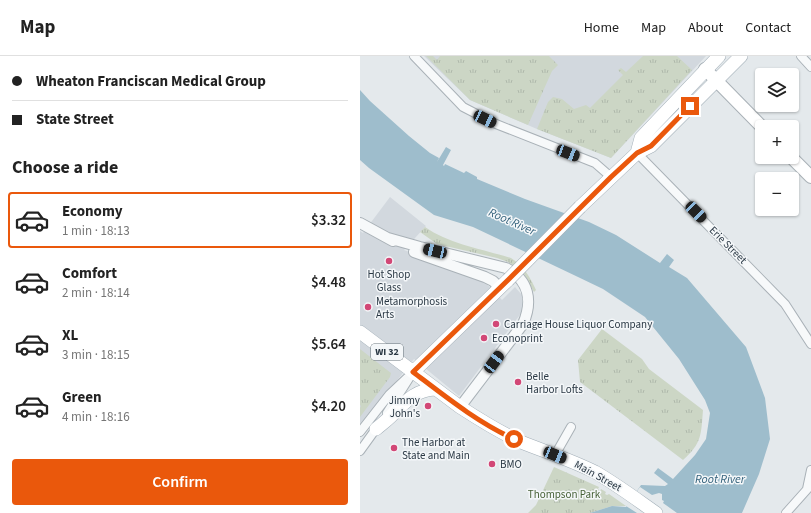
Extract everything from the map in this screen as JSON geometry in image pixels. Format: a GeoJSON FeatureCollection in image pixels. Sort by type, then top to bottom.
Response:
{"type":"FeatureCollection","features":[{"type":"Feature","properties":{"kind":"main road"},"geometry":{"type":"LineString","coordinates":[[637,153],[641,138],[719,56]]}},
{"type":"Feature","properties":{"kind":"main road"},"geometry":{"type":"LineString","coordinates":[[413,372],[611,177],[637,153],[651,146],[742,56]]}},
{"type":"Feature","properties":{"kind":"main road"},"geometry":{"type":"LineString","coordinates":[[705,69],[755,120]]}},
{"type":"Feature","properties":{"kind":"main road"},"geometry":{"type":"LineString","coordinates":[[799,164],[811,177]]}},
{"type":"Feature","properties":{"kind":"main road","name":"Main Street"},"geometry":{"type":"LineString","coordinates":[[360,332],[460,407],[506,435],[594,472],[656,513]]}},
{"type":"Feature","properties":{"kind":"main road"},"geometry":{"type":"LineString","coordinates":[[376,429],[408,398],[424,390],[435,389]]}},
{"type":"Feature","properties":{"kind":"street"},"geometry":{"type":"LineString","coordinates":[[414,56],[463,107],[496,124],[595,163],[611,177]]}},
{"type":"Feature","properties":{"kind":"street"},"geometry":{"type":"LineString","coordinates":[[800,56],[811,67]]}},
{"type":"Feature","properties":{"kind":"street","name":"Erie Street"},"geometry":{"type":"LineString","coordinates":[[637,153],[785,304],[811,344]]}},
{"type":"Feature","properties":{"kind":"street"},"geometry":{"type":"LineString","coordinates":[[360,224],[404,248],[459,267],[492,281],[504,284]]}},
{"type":"Feature","properties":{"kind":"street"},"geometry":{"type":"LineString","coordinates":[[388,238],[506,268],[514,273],[525,286],[529,299],[529,305],[523,324],[460,407]]}},
{"type":"Feature","properties":{"kind":"street"},"geometry":{"type":"LineString","coordinates":[[360,451],[413,372]]}},
{"type":"Feature","properties":{"kind":"street"},"geometry":{"type":"LineString","coordinates":[[360,432],[389,395],[413,372]]}},
{"type":"Feature","properties":{"kind":"street"},"geometry":{"type":"LineString","coordinates":[[555,455],[571,427]]}},
{"type":"Feature","properties":{"kind":"street"},"geometry":{"type":"LineString","coordinates":[[786,513],[810,489],[811,470]]}},
{"type":"Feature","properties":{"kind":"shaded area"},"geometry":{"type":"Polygon","coordinates":[[[424,56],[706,56],[611,158],[537,129],[470,100],[424,56]]]}},
{"type":"Feature","properties":{"kind":"shaded area"},"geometry":{"type":"Polygon","coordinates":[[[390,197],[426,226],[404,250],[483,280],[502,300],[515,287],[522,295],[522,312],[459,396],[414,359],[360,427],[360,231],[363,233],[390,197]]]}},
{"type":"Feature","properties":{"kind":"green space"},"geometry":{"type":"Polygon","coordinates":[[[426,56],[433,56],[437,60],[440,56],[549,56],[558,65],[552,71],[528,125],[470,100],[426,56]]]}},
{"type":"Feature","properties":{"kind":"green space"},"geometry":{"type":"Polygon","coordinates":[[[643,56],[677,56],[692,70],[611,158],[537,129],[548,102],[553,97],[562,99],[574,109],[586,105],[590,108],[623,75],[618,70],[621,68],[626,72],[643,56]]]}},
{"type":"Feature","properties":{"kind":"green space"},"geometry":{"type":"Polygon","coordinates":[[[425,227],[444,238],[466,246],[511,258],[526,272],[536,290],[534,292],[523,272],[508,262],[437,244],[420,232],[425,227]]]}},
{"type":"Feature","properties":{"kind":"green space"},"geometry":{"type":"Polygon","coordinates":[[[602,329],[642,359],[649,369],[703,410],[701,432],[697,443],[694,449],[683,460],[580,382],[578,360],[602,329]]]}},
{"type":"Feature","properties":{"kind":"green space"},"geometry":{"type":"Polygon","coordinates":[[[360,349],[391,373],[390,377],[360,417],[361,406],[360,349]]]}},
{"type":"Feature","properties":{"kind":"green space","name":"Thompson Park"},"geometry":{"type":"Polygon","coordinates":[[[554,467],[599,487],[598,489],[600,491],[601,489],[606,492],[605,494],[609,494],[626,506],[612,506],[590,513],[528,513],[536,505],[554,467]]]}},
{"type":"Feature","properties":{"kind":"water","name":"Root River"},"geometry":{"type":"Polygon","coordinates":[[[360,90],[409,136],[430,153],[439,158],[437,162],[446,147],[451,150],[443,165],[444,166],[445,164],[464,173],[466,171],[477,177],[477,179],[525,199],[589,222],[616,235],[660,263],[667,254],[674,260],[669,267],[687,278],[746,347],[765,398],[770,439],[759,474],[742,513],[590,513],[612,506],[626,507],[641,485],[665,486],[668,484],[654,473],[658,468],[673,479],[695,455],[706,439],[710,413],[705,400],[679,359],[645,317],[603,289],[473,227],[434,215],[360,160],[360,90]]]}},
{"type":"Feature","properties":{"kind":"pier"},"geometry":{"type":"Polygon","coordinates":[[[640,487],[652,495],[659,493],[662,494],[662,500],[664,501],[663,503],[677,513],[637,513],[626,506],[640,487]]]}},
{"type":"Feature","properties":{"kind":"place","name":"Hot Shop Glass"},"geometry":{"type":"Point","coordinates":[389,261]}},
{"type":"Feature","properties":{"kind":"place","name":"Metamorphosis Arts"},"geometry":{"type":"Point","coordinates":[368,307]}},
{"type":"Feature","properties":{"kind":"place","name":"Carriage House Liquor Company"},"geometry":{"type":"Point","coordinates":[496,324]}},
{"type":"Feature","properties":{"kind":"place","name":"Econoprint"},"geometry":{"type":"Point","coordinates":[484,338]}},
{"type":"Feature","properties":{"kind":"place","name":"Belle Harbor Lofts"},"geometry":{"type":"Point","coordinates":[518,382]}},
{"type":"Feature","properties":{"kind":"place","name":"Jimmy John's"},"geometry":{"type":"Point","coordinates":[428,406]}},
{"type":"Feature","properties":{"kind":"place","name":"The Harbor at State and Main"},"geometry":{"type":"Point","coordinates":[394,448]}},
{"type":"Feature","properties":{"kind":"place","name":"BMO"},"geometry":{"type":"Point","coordinates":[492,464]}},
{"type":"Feature","properties":{"kind":"route"},"geometry":{"type":"LineString","coordinates":[[514,439],[460,407],[413,372],[611,177],[637,153],[651,146],[690,106]]}}]}
